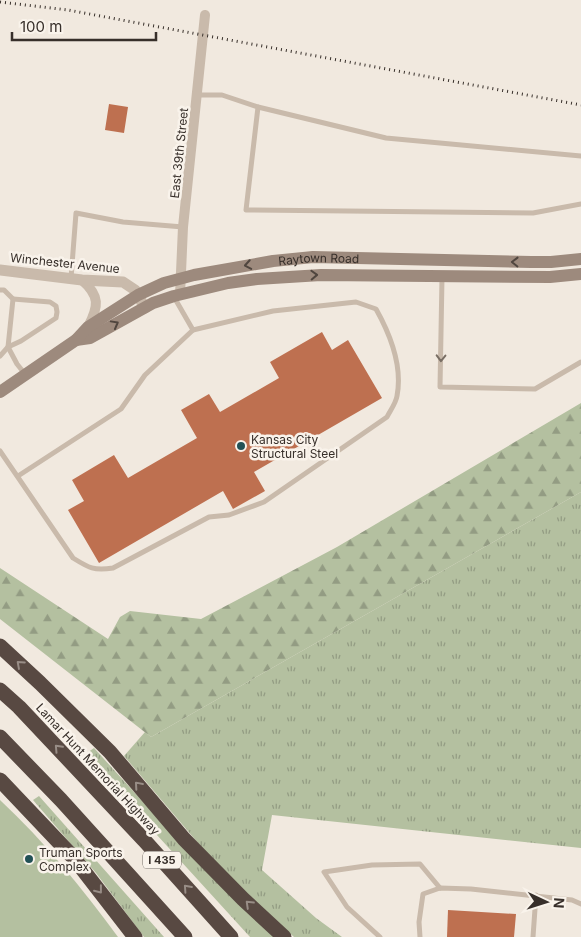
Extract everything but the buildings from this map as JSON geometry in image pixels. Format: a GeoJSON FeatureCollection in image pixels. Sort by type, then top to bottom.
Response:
{"type":"FeatureCollection","features":[{"type":"Feature","properties":{"kind":"highway"},"geometry":{"type":"LineString","coordinates":[[0,646],[40,682],[110,752],[184,838],[284,937]]}},
{"type":"Feature","properties":{"kind":"highway","name":"Lamar Hunt Memorial Highway"},"geometry":{"type":"LineString","coordinates":[[0,690],[19,707],[91,783],[231,937]]}},
{"type":"Feature","properties":{"kind":"highway","name":"I 435"},"geometry":{"type":"LineString","coordinates":[[0,737],[61,800],[185,937]]}},
{"type":"Feature","properties":{"kind":"highway"},"geometry":{"type":"LineString","coordinates":[[0,780],[73,857],[135,937]]}},
{"type":"Feature","properties":{"kind":"main road","name":"Raytown Road"},"geometry":{"type":"LineString","coordinates":[[0,392],[76,340],[88,327],[138,295],[180,278],[272,261],[313,257],[551,262],[581,259]]}},
{"type":"Feature","properties":{"kind":"main road"},"geometry":{"type":"LineString","coordinates":[[378,275],[380,259]]}},
{"type":"Feature","properties":{"kind":"main road"},"geometry":{"type":"LineString","coordinates":[[551,262],[552,277]]}},
{"type":"Feature","properties":{"kind":"main road","name":"Raytown Road"},"geometry":{"type":"LineString","coordinates":[[76,340],[90,338],[145,308],[177,296],[228,283],[282,276],[552,277],[581,274]]}},
{"type":"Feature","properties":{"kind":"street","name":"East 39th Street"},"geometry":{"type":"LineString","coordinates":[[177,296],[205,15]]}},
{"type":"Feature","properties":{"kind":"street","name":"Winchester Avenue"},"geometry":{"type":"LineString","coordinates":[[0,270],[123,282],[135,290],[145,308]]}},
{"type":"Feature","properties":{"kind":"street"},"geometry":{"type":"LineString","coordinates":[[77,279],[93,290],[96,300],[96,312],[88,327]]}},
{"type":"Feature","properties":{"kind":"lane"},"geometry":{"type":"LineString","coordinates":[[198,95],[222,95],[258,107],[386,138],[581,156]]}},
{"type":"Feature","properties":{"kind":"lane"},"geometry":{"type":"LineString","coordinates":[[258,107],[246,210],[533,213],[581,204]]}},
{"type":"Feature","properties":{"kind":"lane"},"geometry":{"type":"LineString","coordinates":[[77,279],[76,213],[123,222],[183,228]]}},
{"type":"Feature","properties":{"kind":"lane"},"geometry":{"type":"LineString","coordinates":[[442,276],[440,387],[535,388],[581,362]]}},
{"type":"Feature","properties":{"kind":"lane"},"geometry":{"type":"LineString","coordinates":[[0,290],[4,290],[13,299],[50,302],[56,306],[57,312],[56,318],[21,342],[8,347],[0,356]]}},
{"type":"Feature","properties":{"kind":"lane"},"geometry":{"type":"LineString","coordinates":[[177,296],[193,330]]}},
{"type":"Feature","properties":{"kind":"lane"},"geometry":{"type":"LineString","coordinates":[[13,299],[8,347],[17,364],[26,374]]}},
{"type":"Feature","properties":{"kind":"lane"},"geometry":{"type":"LineString","coordinates":[[0,451],[73,558],[88,568],[101,570],[114,568],[209,517],[229,515],[264,502],[387,417],[397,397],[398,361],[386,327],[376,309],[356,302],[273,311],[193,330],[145,375],[120,409],[18,476]]}},
{"type":"Feature","properties":{"kind":"lane"},"geometry":{"type":"LineString","coordinates":[[380,937],[347,907],[324,872],[372,865],[420,864],[440,888]]}},
{"type":"Feature","properties":{"kind":"lane"},"geometry":{"type":"LineString","coordinates":[[420,937],[419,922],[423,894],[440,888],[471,888],[536,895],[572,900],[581,904]]}},
{"type":"Feature","properties":{"kind":"lane"},"geometry":{"type":"LineString","coordinates":[[533,937],[536,895]]}},
{"type":"Feature","properties":{"kind":"green space"},"geometry":{"type":"Polygon","coordinates":[[[581,403],[581,492],[151,737],[0,619],[0,568],[108,639],[120,617],[130,611],[201,619],[337,547],[581,403]]]}},
{"type":"Feature","properties":{"kind":"green space"},"geometry":{"type":"Polygon","coordinates":[[[581,492],[581,848],[272,815],[262,870],[316,918],[342,937],[294,937],[210,857],[124,756],[145,732],[151,737],[581,492]]]}},
{"type":"Feature","properties":{"kind":"green space"},"geometry":{"type":"Polygon","coordinates":[[[94,748],[154,814],[274,937],[250,937],[84,755],[94,748]]]}},
{"type":"Feature","properties":{"kind":"green space"},"geometry":{"type":"Polygon","coordinates":[[[39,796],[164,937],[144,937],[96,873],[33,800],[39,796]]]}},
{"type":"Feature","properties":{"kind":"green space","name":"Truman Sports Complex"},"geometry":{"type":"Polygon","coordinates":[[[0,800],[62,866],[118,937],[0,937],[0,800]]]}},
{"type":"Feature","properties":{"kind":"railway"},"geometry":{"type":"LineString","coordinates":[[0,2],[68,10],[581,105]]}},
{"type":"Feature","properties":{"kind":"place","name":"Kansas City Structural Steel"},"geometry":{"type":"Point","coordinates":[241,446]}},
{"type":"Feature","properties":{"kind":"place","name":"Truman Sports Complex"},"geometry":{"type":"Point","coordinates":[29,859]}}]}
